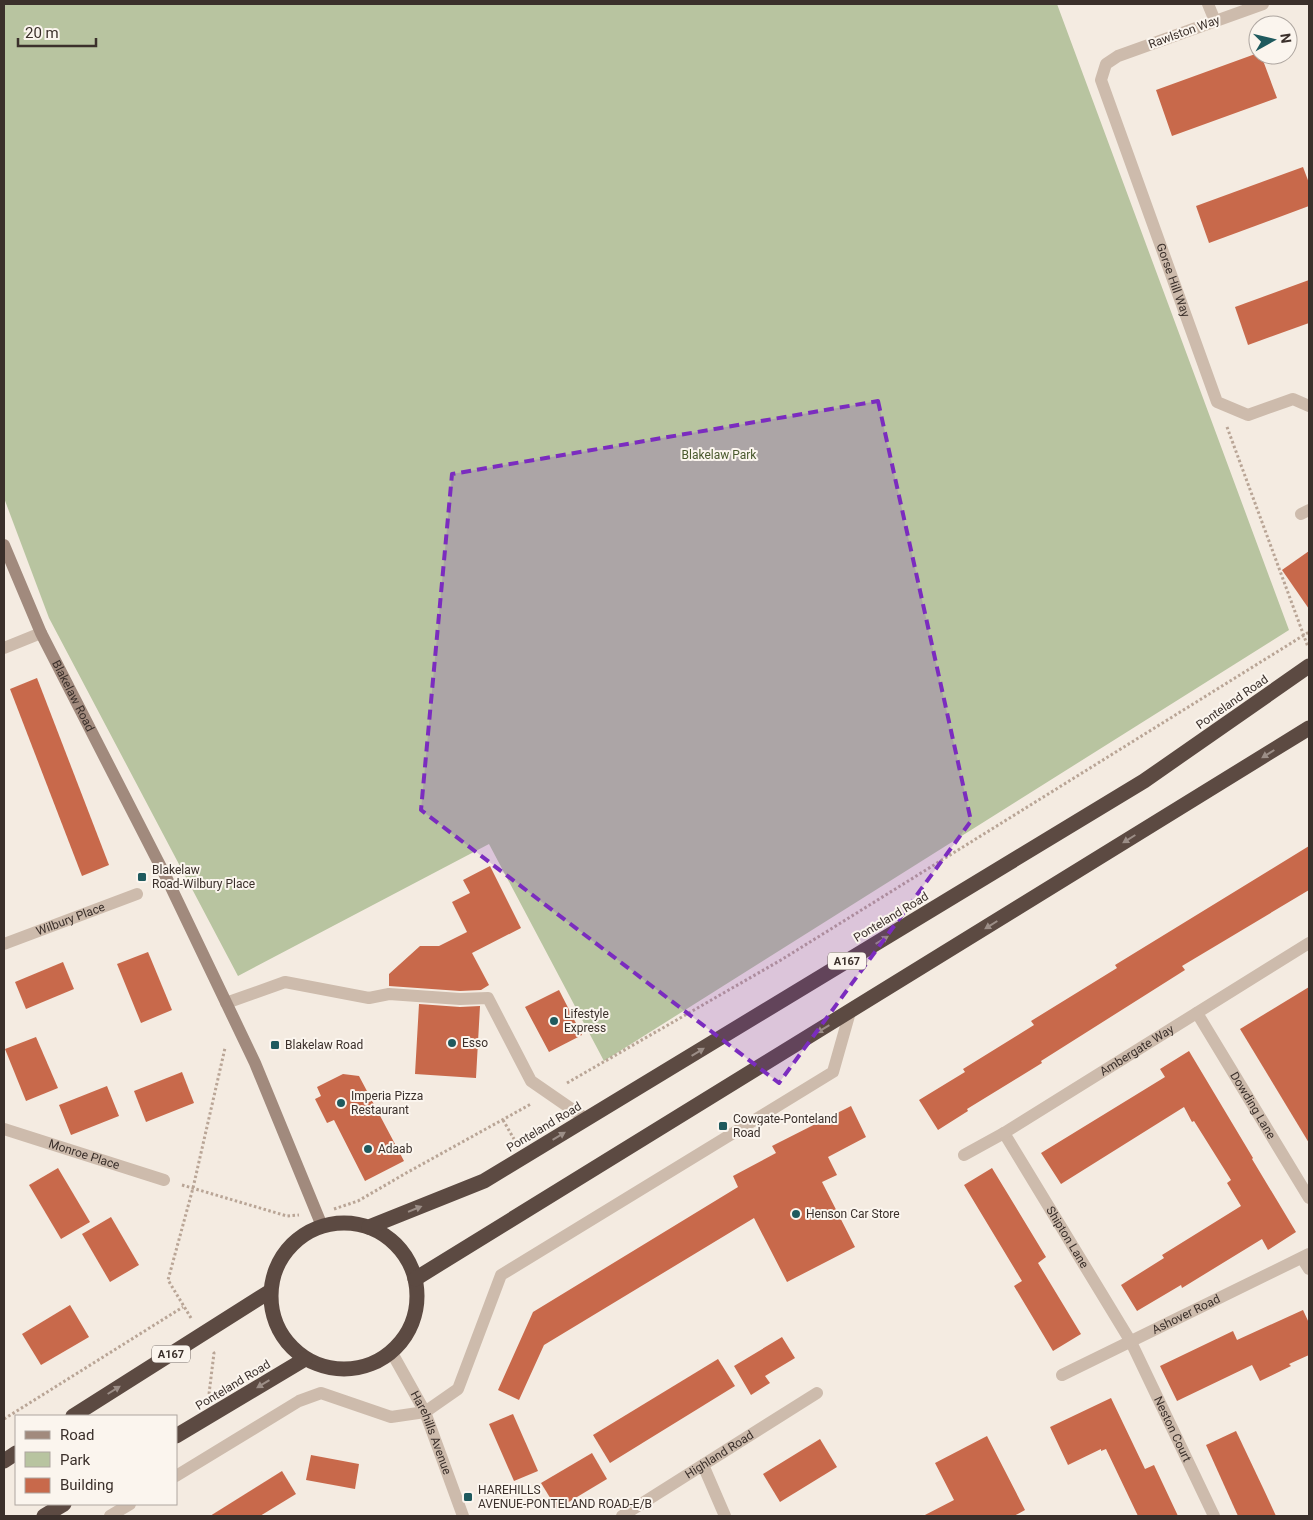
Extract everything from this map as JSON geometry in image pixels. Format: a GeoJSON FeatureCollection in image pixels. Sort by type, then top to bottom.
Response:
{"type":"FeatureCollection","features":[{"type":"Feature","properties":{"kind":"highway","name":"Ponteland Road"},"geometry":{"type":"LineString","coordinates":[[370,1228],[484,1181],[586,1120],[1144,781],[1309,666]]}},
{"type":"Feature","properties":{"kind":"highway"},"geometry":{"type":"LineString","coordinates":[[416,1279],[1309,728]]}},
{"type":"Feature","properties":{"kind":"highway"},"geometry":{"type":"LineString","coordinates":[[320,1220],[370,1228],[391,1241],[408,1260],[416,1279],[417,1305],[404,1338],[392,1353],[363,1368],[338,1370],[305,1359],[286,1342],[274,1319],[269,1292],[282,1257],[320,1220]]}},
{"type":"Feature","properties":{"kind":"highway","name":"A167"},"geometry":{"type":"LineString","coordinates":[[75,1415],[269,1292]]}},
{"type":"Feature","properties":{"kind":"highway","name":"Ponteland Road"},"geometry":{"type":"LineString","coordinates":[[178,1435],[305,1359]]}},
{"type":"Feature","properties":{"kind":"highway"},"geometry":{"type":"LineString","coordinates":[[4,1461],[15,1454]]}},
{"type":"Feature","properties":{"kind":"highway"},"geometry":{"type":"LineString","coordinates":[[44,1516],[62,1505]]}},
{"type":"Feature","properties":{"kind":"street"},"geometry":{"type":"LineString","coordinates":[[1208,4],[1215,21]]}},
{"type":"Feature","properties":{"kind":"street","name":"Rawlston Way"},"geometry":{"type":"LineString","coordinates":[[1106,64],[1118,56],[1263,4]]}},
{"type":"Feature","properties":{"kind":"street","name":"Gorse Hill Way"},"geometry":{"type":"LineString","coordinates":[[1106,64],[1101,80],[1217,402]]}},
{"type":"Feature","properties":{"kind":"street"},"geometry":{"type":"LineString","coordinates":[[1217,402],[1248,415],[1293,399],[1309,406]]}},
{"type":"Feature","properties":{"kind":"street","name":"Blakelaw Road"},"geometry":{"type":"LineString","coordinates":[[4,545],[41,633],[166,879],[255,1063],[320,1220]]}},
{"type":"Feature","properties":{"kind":"street"},"geometry":{"type":"LineString","coordinates":[[4,648],[41,633]]}},
{"type":"Feature","properties":{"kind":"street","name":"Wilbury Place"},"geometry":{"type":"LineString","coordinates":[[4,944],[137,894]]}},
{"type":"Feature","properties":{"kind":"street","name":"Ambergate Way"},"geometry":{"type":"LineString","coordinates":[[964,1155],[1004,1133],[1309,943]]}},
{"type":"Feature","properties":{"kind":"street"},"geometry":{"type":"LineString","coordinates":[[226,1003],[285,982],[369,998],[389,994],[460,999],[488,998],[532,1081],[586,1120]]}},
{"type":"Feature","properties":{"kind":"street"},"geometry":{"type":"LineString","coordinates":[[178,1475],[299,1401],[321,1392],[391,1417],[424,1412],[458,1389],[501,1275],[833,1072],[850,1012]]}},
{"type":"Feature","properties":{"kind":"street","name":"Dowding Lane"},"geometry":{"type":"LineString","coordinates":[[1197,1013],[1309,1198]]}},
{"type":"Feature","properties":{"kind":"street","name":"Monroe Place"},"geometry":{"type":"LineString","coordinates":[[4,1129],[164,1180]]}},
{"type":"Feature","properties":{"kind":"street","name":"Shipton Lane"},"geometry":{"type":"LineString","coordinates":[[1004,1133],[1130,1342]]}},
{"type":"Feature","properties":{"kind":"street"},"geometry":{"type":"LineString","coordinates":[[1306,1256],[1309,1269]]}},
{"type":"Feature","properties":{"kind":"street","name":"Ashover Road"},"geometry":{"type":"LineString","coordinates":[[1062,1375],[1306,1256]]}},
{"type":"Feature","properties":{"kind":"street","name":"Neston Court"},"geometry":{"type":"LineString","coordinates":[[1130,1342],[1214,1516]]}},
{"type":"Feature","properties":{"kind":"street","name":"Harehills Avenue"},"geometry":{"type":"LineString","coordinates":[[392,1353],[424,1412],[463,1516]]}},
{"type":"Feature","properties":{"kind":"street","name":"Highland Road"},"geometry":{"type":"LineString","coordinates":[[622,1516],[817,1393]]}},
{"type":"Feature","properties":{"kind":"street"},"geometry":{"type":"LineString","coordinates":[[703,1465],[725,1516]]}},
{"type":"Feature","properties":{"kind":"street"},"geometry":{"type":"LineString","coordinates":[[110,1516],[128,1505]]}},
{"type":"Feature","properties":{"kind":"path"},"geometry":{"type":"LineString","coordinates":[[1217,402],[1309,650]]}},
{"type":"Feature","properties":{"kind":"path"},"geometry":{"type":"LineString","coordinates":[[193,1188],[287,1216],[320,1220],[358,1201],[503,1120],[782,960],[1309,632]]}},
{"type":"Feature","properties":{"kind":"path"},"geometry":{"type":"LineString","coordinates":[[218,1411],[209,1394],[214,1353],[183,1307],[168,1280],[193,1188],[225,1048]]}},
{"type":"Feature","properties":{"kind":"path"},"geometry":{"type":"LineString","coordinates":[[503,1120],[524,1157]]}},
{"type":"Feature","properties":{"kind":"path"},"geometry":{"type":"LineString","coordinates":[[4,1419],[183,1307]]}},
{"type":"Feature","properties":{"kind":"highlighted area"},"geometry":{"type":"Polygon","coordinates":[[[878,401],[971,821],[779,1083],[421,810],[452,474],[878,401]]]}},
{"type":"Feature","properties":{"kind":"green space","name":"Blakelaw Park"},"geometry":{"type":"Polygon","coordinates":[[[4,4],[1057,4],[1289,630],[604,1061],[489,844],[238,976],[49,618],[4,498],[4,4]]]}},
{"type":"Feature","properties":{"kind":"building"},"geometry":{"type":"Polygon","coordinates":[[[1248,57],[1248,65],[1265,65],[1277,98],[1172,136],[1156,90],[1248,57]]]}},
{"type":"Feature","properties":{"kind":"building"},"geometry":{"type":"Polygon","coordinates":[[[1303,167],[1309,183],[1309,206],[1209,243],[1196,206],[1303,167]]]}},
{"type":"Feature","properties":{"kind":"building"},"geometry":{"type":"Polygon","coordinates":[[[1309,280],[1309,323],[1248,345],[1235,307],[1309,280]]]}},
{"type":"Feature","properties":{"kind":"building"},"geometry":{"type":"Polygon","coordinates":[[[1309,551],[1309,609],[1282,570],[1309,551]]]}},
{"type":"Feature","properties":{"kind":"building"},"geometry":{"type":"Polygon","coordinates":[[[37,678],[109,865],[82,876],[10,689],[37,678]]]}},
{"type":"Feature","properties":{"kind":"building"},"geometry":{"type":"Polygon","coordinates":[[[1309,846],[1309,890],[1182,966],[1185,970],[1041,1061],[1042,1063],[967,1109],[968,1111],[938,1130],[919,1100],[965,1072],[963,1069],[1034,1025],[1031,1021],[1117,968],[1115,965],[1309,846]]]}},
{"type":"Feature","properties":{"kind":"building"},"geometry":{"type":"Polygon","coordinates":[[[490,866],[521,928],[472,953],[489,985],[481,990],[460,991],[389,986],[389,974],[420,946],[439,946],[467,932],[452,902],[470,893],[463,880],[490,866]]]}},
{"type":"Feature","properties":{"kind":"building"},"geometry":{"type":"Polygon","coordinates":[[[148,952],[172,1010],[141,1023],[117,964],[148,952]]]}},
{"type":"Feature","properties":{"kind":"building"},"geometry":{"type":"Polygon","coordinates":[[[63,962],[74,989],[26,1009],[15,982],[63,962]]]}},
{"type":"Feature","properties":{"kind":"building"},"geometry":{"type":"Polygon","coordinates":[[[1309,987],[1309,1143],[1240,1029],[1309,987]]]}},
{"type":"Feature","properties":{"kind":"building","name":"Lifestyle Express"},"geometry":{"type":"Polygon","coordinates":[[[559,990],[582,1035],[549,1052],[525,1007],[559,990]]]}},
{"type":"Feature","properties":{"kind":"building"},"geometry":{"type":"Polygon","coordinates":[[[419,1004],[460,1007],[480,1006],[476,1078],[415,1074],[419,1004]]]}},
{"type":"Feature","properties":{"kind":"building"},"geometry":{"type":"Polygon","coordinates":[[[36,1037],[58,1088],[26,1101],[5,1049],[36,1037]]]}},
{"type":"Feature","properties":{"kind":"building"},"geometry":{"type":"Polygon","coordinates":[[[1189,1051],[1296,1232],[1268,1250],[1262,1239],[1182,1288],[1181,1285],[1137,1311],[1121,1285],[1164,1258],[1162,1255],[1241,1206],[1227,1183],[1231,1180],[1184,1107],[1061,1184],[1041,1153],[1165,1077],[1160,1069],[1189,1051]]]}},
{"type":"Feature","properties":{"kind":"building"},"geometry":{"type":"Polygon","coordinates":[[[182,1072],[194,1103],[146,1122],[134,1091],[182,1072]]]}},
{"type":"Feature","properties":{"kind":"building"},"geometry":{"type":"Polygon","coordinates":[[[343,1074],[359,1076],[404,1161],[365,1181],[334,1120],[327,1123],[315,1099],[321,1096],[317,1087],[343,1074]]]}},
{"type":"Feature","properties":{"kind":"building"},"geometry":{"type":"Polygon","coordinates":[[[107,1086],[119,1116],[71,1135],[59,1105],[107,1086]]]}},
{"type":"Feature","properties":{"kind":"building"},"geometry":{"type":"Polygon","coordinates":[[[851,1106],[866,1137],[828,1157],[837,1175],[822,1182],[855,1247],[787,1282],[754,1218],[544,1345],[519,1400],[498,1390],[533,1312],[738,1187],[733,1176],[776,1153],[772,1146],[851,1106]]]}},
{"type":"Feature","properties":{"kind":"building"},"geometry":{"type":"Polygon","coordinates":[[[58,1168],[90,1222],[61,1239],[29,1185],[58,1168]]]}},
{"type":"Feature","properties":{"kind":"building"},"geometry":{"type":"Polygon","coordinates":[[[992,1168],[1046,1257],[1038,1263],[1081,1334],[1053,1351],[1014,1286],[1022,1281],[964,1185],[992,1168]]]}},
{"type":"Feature","properties":{"kind":"building"},"geometry":{"type":"Polygon","coordinates":[[[111,1217],[139,1265],[110,1282],[82,1234],[111,1217]]]}},
{"type":"Feature","properties":{"kind":"building"},"geometry":{"type":"Polygon","coordinates":[[[70,1305],[89,1337],[41,1365],[22,1334],[70,1305]]]}},
{"type":"Feature","properties":{"kind":"building"},"geometry":{"type":"Polygon","coordinates":[[[1303,1310],[1309,1323],[1309,1355],[1260,1381],[1252,1365],[1177,1401],[1160,1366],[1233,1331],[1237,1340],[1303,1310]]]}},
{"type":"Feature","properties":{"kind":"building"},"geometry":{"type":"Polygon","coordinates":[[[782,1337],[795,1358],[765,1376],[770,1383],[751,1395],[734,1366],[782,1337]]]}},
{"type":"Feature","properties":{"kind":"building"},"geometry":{"type":"Polygon","coordinates":[[[718,1359],[735,1386],[610,1463],[593,1435],[718,1359]]]}},
{"type":"Feature","properties":{"kind":"building"},"geometry":{"type":"Polygon","coordinates":[[[1111,1398],[1145,1469],[1154,1465],[1178,1516],[1138,1516],[1106,1449],[1101,1451],[1101,1449],[1068,1465],[1050,1427],[1111,1398]]]}},
{"type":"Feature","properties":{"kind":"building"},"geometry":{"type":"Polygon","coordinates":[[[513,1414],[538,1471],[514,1481],[489,1424],[513,1414]]]}},
{"type":"Feature","properties":{"kind":"building"},"geometry":{"type":"Polygon","coordinates":[[[1236,1431],[1276,1516],[1238,1516],[1206,1445],[1236,1431]]]}},
{"type":"Feature","properties":{"kind":"building"},"geometry":{"type":"Polygon","coordinates":[[[987,1436],[1025,1510],[1014,1516],[923,1516],[954,1500],[935,1463],[987,1436]]]}},
{"type":"Feature","properties":{"kind":"building"},"geometry":{"type":"Polygon","coordinates":[[[820,1439],[837,1467],[780,1502],[763,1474],[820,1439]]]}},
{"type":"Feature","properties":{"kind":"building"},"geometry":{"type":"Polygon","coordinates":[[[592,1453],[607,1479],[557,1509],[541,1483],[592,1453]]]}},
{"type":"Feature","properties":{"kind":"building"},"geometry":{"type":"Polygon","coordinates":[[[311,1455],[359,1464],[355,1489],[306,1480],[311,1455]]]}},
{"type":"Feature","properties":{"kind":"building"},"geometry":{"type":"Polygon","coordinates":[[[282,1471],[296,1494],[260,1516],[210,1516],[282,1471]]]}},
{"type":"Feature","properties":{"kind":"place","name":"Blakelaw Road-Wilbury Place"},"geometry":{"type":"Point","coordinates":[142,877]}},
{"type":"Feature","properties":{"kind":"place","name":"Lifestyle Express"},"geometry":{"type":"Point","coordinates":[554,1021]}},
{"type":"Feature","properties":{"kind":"place","name":"Esso"},"geometry":{"type":"Point","coordinates":[452,1043]}},
{"type":"Feature","properties":{"kind":"place","name":"Blakelaw Road"},"geometry":{"type":"Point","coordinates":[275,1045]}},
{"type":"Feature","properties":{"kind":"place","name":"Imperia Pizza Restaurant"},"geometry":{"type":"Point","coordinates":[341,1103]}},
{"type":"Feature","properties":{"kind":"place","name":"Cowgate-Ponteland Road"},"geometry":{"type":"Point","coordinates":[723,1126]}},
{"type":"Feature","properties":{"kind":"place","name":"Adaab"},"geometry":{"type":"Point","coordinates":[368,1149]}},
{"type":"Feature","properties":{"kind":"place","name":"Henson Car Store"},"geometry":{"type":"Point","coordinates":[796,1214]}},
{"type":"Feature","properties":{"kind":"place","name":"HAREHILLS AVENUE-PONTELAND ROAD-E/B"},"geometry":{"type":"Point","coordinates":[468,1497]}}]}
